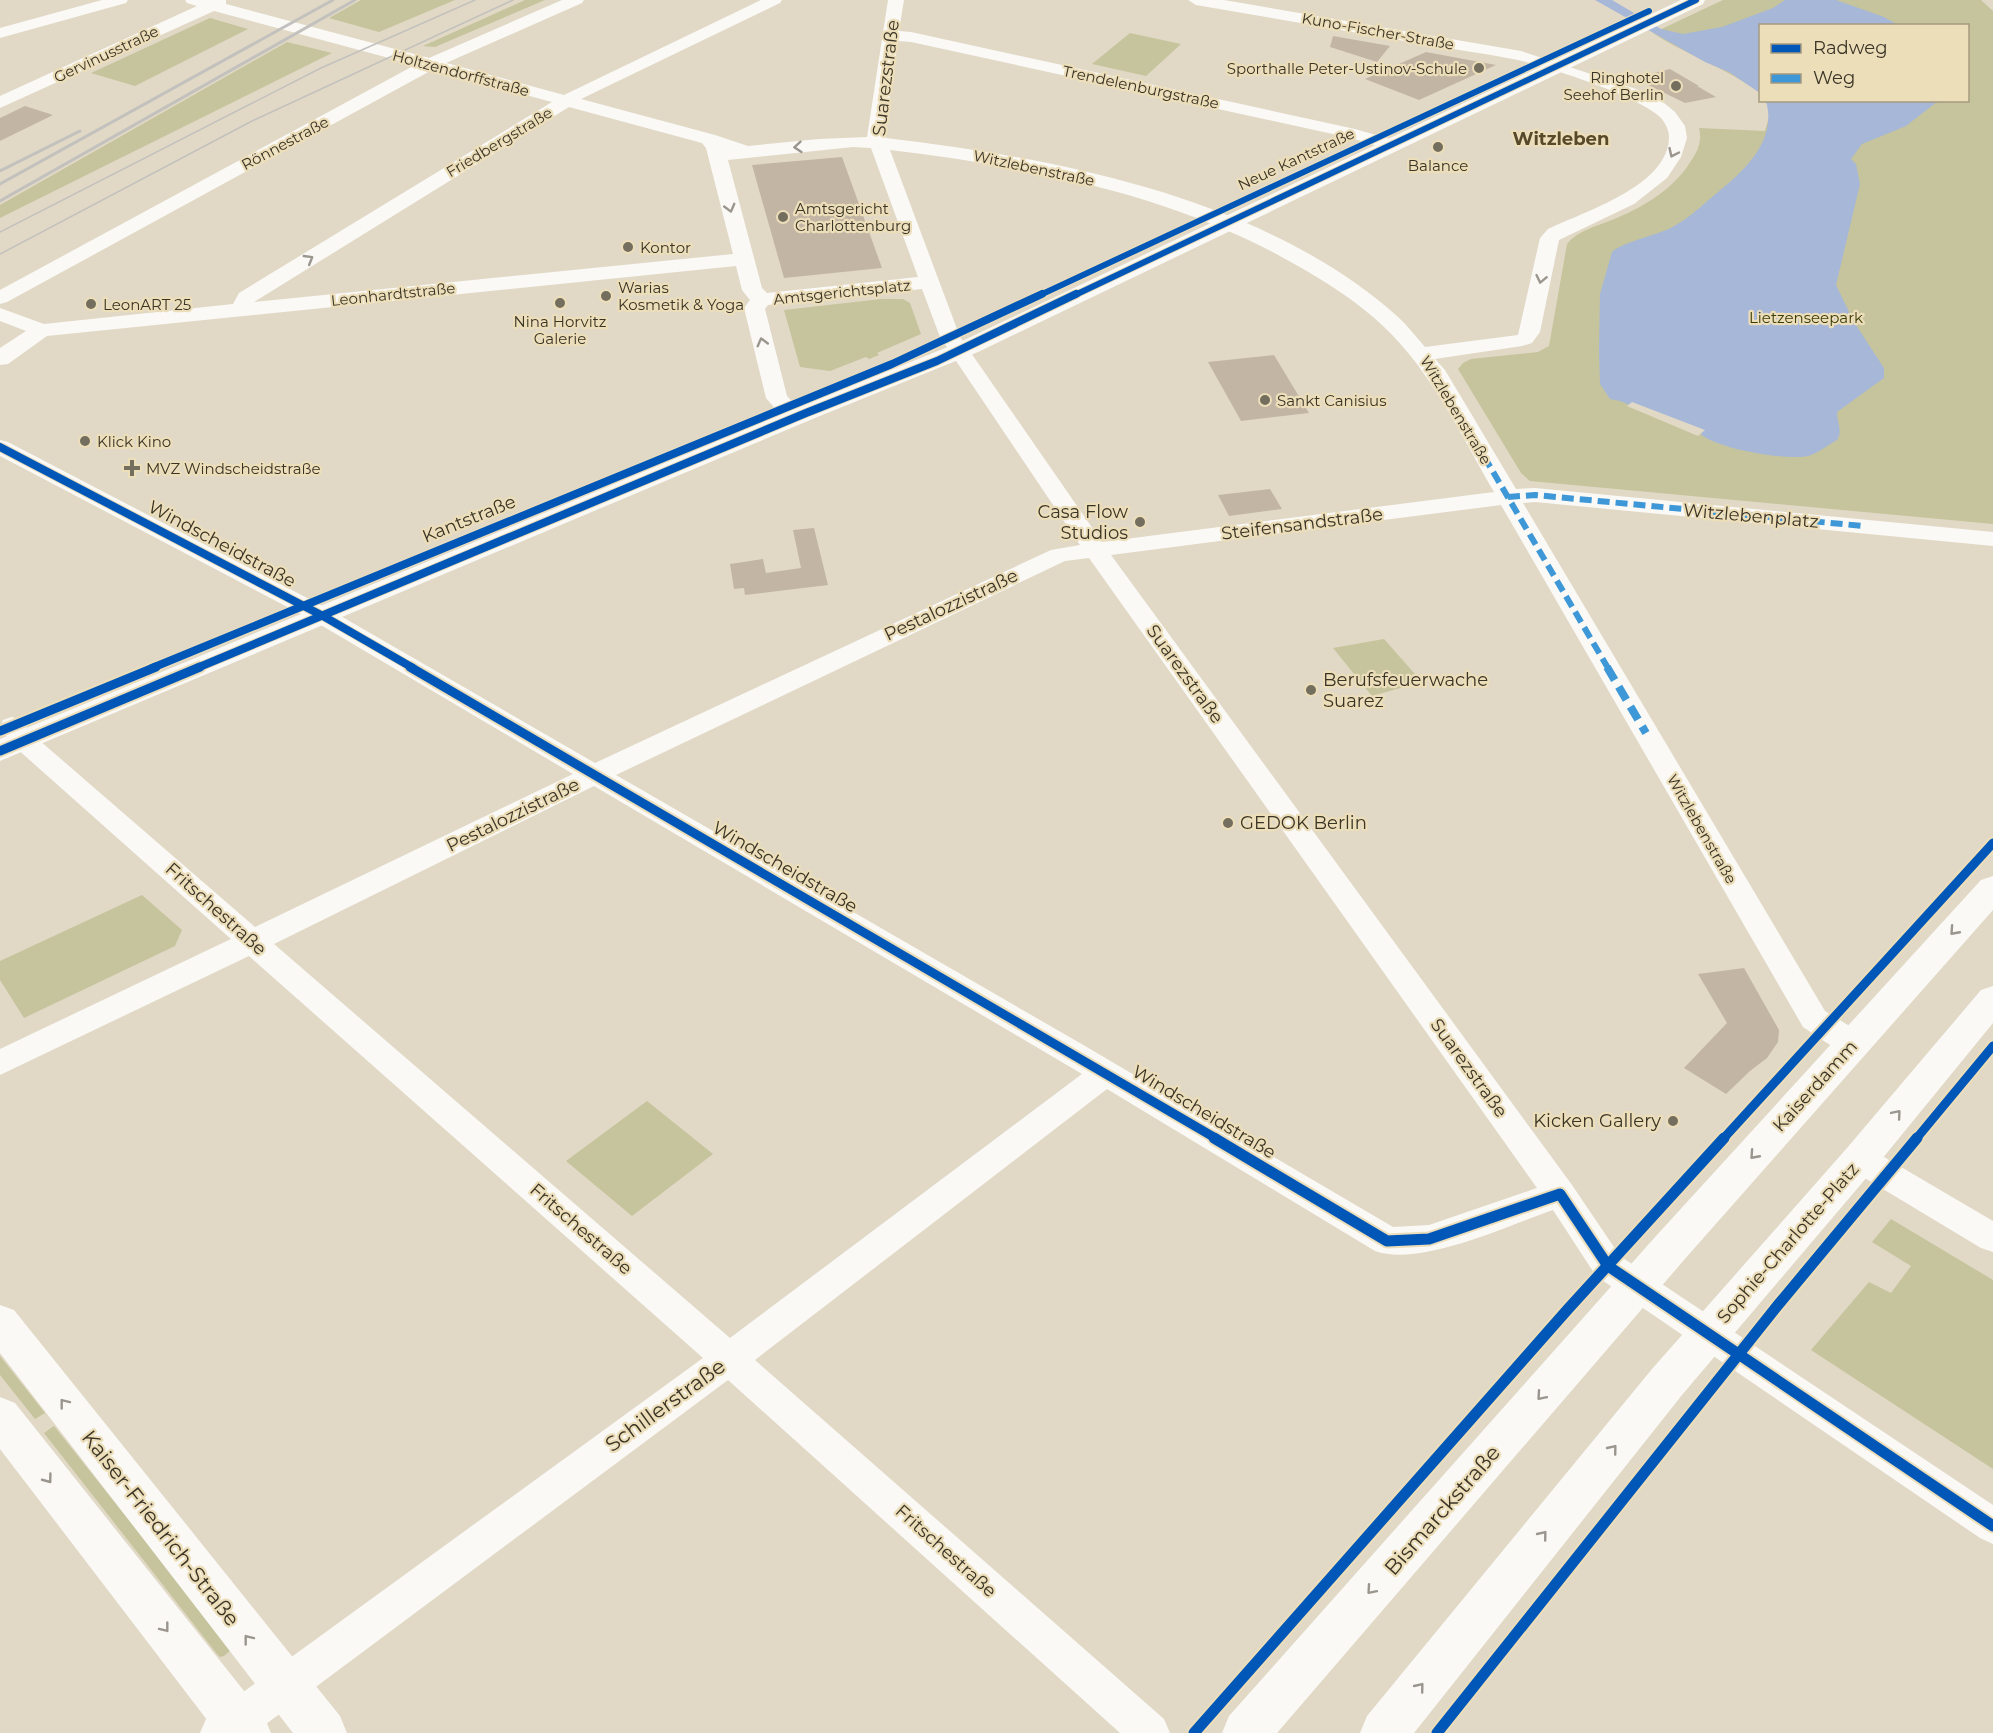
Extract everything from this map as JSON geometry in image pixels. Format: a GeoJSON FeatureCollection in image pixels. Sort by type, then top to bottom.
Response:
{"type":"FeatureCollection","features":[{"type":"Feature","properties":{"kind":"main road","name":"Neue Kantstraße"},"geometry":{"type":"LineString","coordinates":[[955,344],[1664,8],[1696,0]]}},
{"type":"Feature","properties":{"kind":"main road","name":"Kantstraße"},"geometry":{"type":"LineString","coordinates":[[313,611],[786,407],[892,364],[955,344]]}},
{"type":"Feature","properties":{"kind":"main road","name":"Kantstraße"},"geometry":{"type":"LineString","coordinates":[[9,737],[313,611],[806,413],[872,389],[955,344]]}},
{"type":"Feature","properties":{"kind":"main road","name":"Kaiserdamm"},"geometry":{"type":"LineString","coordinates":[[1637,1286],[1993,888]]}},
{"type":"Feature","properties":{"kind":"main road"},"geometry":{"type":"LineString","coordinates":[[1860,1158],[1993,999]]}},
{"type":"Feature","properties":{"kind":"main road","name":"Sophie-Charlotte-Platz"},"geometry":{"type":"LineString","coordinates":[[1708,1335],[1860,1158]]}},
{"type":"Feature","properties":{"kind":"main road","name":"Bismarckstraße"},"geometry":{"type":"LineString","coordinates":[[1246,1733],[1637,1286]]}},
{"type":"Feature","properties":{"kind":"main road","name":"Kaiser-Friedrich-Straße"},"geometry":{"type":"LineString","coordinates":[[0,1322],[323,1733]]}},
{"type":"Feature","properties":{"kind":"main road"},"geometry":{"type":"LineString","coordinates":[[1384,1733],[1651,1401],[1708,1335]]}},
{"type":"Feature","properties":{"kind":"main road"},"geometry":{"type":"LineString","coordinates":[[0,1416],[235,1729]]}},
{"type":"Feature","properties":{"kind":"street"},"geometry":{"type":"LineString","coordinates":[[0,33],[120,0]]}},
{"type":"Feature","properties":{"kind":"street","name":"Holtzendorffstraße"},"geometry":{"type":"LineString","coordinates":[[193,0],[218,3],[566,101],[713,148]]}},
{"type":"Feature","properties":{"kind":"street","name":"Rönnestraße"},"geometry":{"type":"LineString","coordinates":[[0,298],[430,64],[576,0]]}},
{"type":"Feature","properties":{"kind":"street","name":"Friedbergstraße"},"geometry":{"type":"LineString","coordinates":[[242,309],[246,297],[566,101],[774,0]]}},
{"type":"Feature","properties":{"kind":"street","name":"Suarezstraße"},"geometry":{"type":"LineString","coordinates":[[896,0],[875,134],[955,344],[1096,551],[1560,1194],[1608,1266],[1993,1526]]}},
{"type":"Feature","properties":{"kind":"street","name":"Kuno-Fischer-Straße"},"geometry":{"type":"LineString","coordinates":[[1196,0],[1516,55],[1549,64],[1641,98],[1663,110],[1678,129],[1678,142],[1673,156],[1659,176],[1641,191],[1555,233],[1550,238],[1530,332],[1525,339],[1422,354]]}},
{"type":"Feature","properties":{"kind":"street","name":"Gervinusstraße"},"geometry":{"type":"LineString","coordinates":[[0,103],[218,3]]}},
{"type":"Feature","properties":{"kind":"street","name":"Trendelenburgstraße"},"geometry":{"type":"LineString","coordinates":[[890,36],[911,37],[1382,142]]}},
{"type":"Feature","properties":{"kind":"street","name":"Witzlebenstraße"},"geometry":{"type":"LineString","coordinates":[[713,148],[745,152],[854,142],[877,144],[1023,162],[1106,183],[1219,219],[1279,247],[1356,294],[1395,324],[1422,354],[1508,496],[1814,1019],[1853,1043]]}},
{"type":"Feature","properties":{"kind":"street"},"geometry":{"type":"LineString","coordinates":[[713,148],[752,290],[759,298],[754,308],[777,398],[786,407]]}},
{"type":"Feature","properties":{"kind":"street","name":"Leonhardtstraße"},"geometry":{"type":"LineString","coordinates":[[42,330],[744,259]]}},
{"type":"Feature","properties":{"kind":"street","name":"Amtsgerichtsplatz"},"geometry":{"type":"LineString","coordinates":[[759,298],[930,282]]}},
{"type":"Feature","properties":{"kind":"street"},"geometry":{"type":"LineString","coordinates":[[0,314],[42,330]]}},
{"type":"Feature","properties":{"kind":"street"},"geometry":{"type":"LineString","coordinates":[[0,359],[42,330]]}},
{"type":"Feature","properties":{"kind":"street","name":"Windscheidstraße"},"geometry":{"type":"LineString","coordinates":[[0,447],[98,496],[313,611],[595,774],[1387,1240],[1403,1242],[1429,1239],[1560,1194]]}},
{"type":"Feature","properties":{"kind":"street","name":"Witzlebenplatz"},"geometry":{"type":"LineString","coordinates":[[1508,496],[1535,495],[1993,539]]}},
{"type":"Feature","properties":{"kind":"street","name":"Steifensandstraße"},"geometry":{"type":"LineString","coordinates":[[1096,551],[1508,496]]}},
{"type":"Feature","properties":{"kind":"street","name":"Pestalozzistraße"},"geometry":{"type":"LineString","coordinates":[[0,1063],[544,801],[696,724],[1059,555],[1096,551]]}},
{"type":"Feature","properties":{"kind":"street","name":"Fritschestraße"},"geometry":{"type":"LineString","coordinates":[[9,737],[251,941],[729,1359],[1150,1733]]}},
{"type":"Feature","properties":{"kind":"street","name":"Schillerstraße"},"geometry":{"type":"LineString","coordinates":[[235,1729],[285,1685],[729,1359],[1106,1074]]}},
{"type":"Feature","properties":{"kind":"street","name":"Sophie-Charlotte-Platz"},"geometry":{"type":"LineString","coordinates":[[1860,1158],[1993,1238]]}},
{"type":"Feature","properties":{"kind":"green space"},"geometry":{"type":"Polygon","coordinates":[[[361,0],[455,0],[379,32],[329,18],[361,0]]]}},
{"type":"Feature","properties":{"kind":"green space"},"geometry":{"type":"Polygon","coordinates":[[[525,0],[545,0],[435,47],[423,46],[525,0]]]}},
{"type":"Feature","properties":{"kind":"green space","name":"Lietzenseepark"},"geometry":{"type":"Polygon","coordinates":[[[1723,0],[1981,0],[1993,11],[1993,524],[1530,481],[1521,473],[1458,369],[1471,359],[1538,352],[1549,346],[1567,244],[1582,232],[1643,205],[1671,185],[1696,153],[1700,139],[1699,128],[1765,131],[1770,113],[1766,102],[1969,102],[1969,24],[1759,24],[1759,92],[1734,76],[1653,33],[1723,0]]]}},
{"type":"Feature","properties":{"kind":"green space"},"geometry":{"type":"Polygon","coordinates":[[[210,18],[248,29],[135,86],[91,73],[210,18]]]}},
{"type":"Feature","properties":{"kind":"green space"},"geometry":{"type":"Polygon","coordinates":[[[1130,33],[1181,44],[1146,76],[1092,64],[1130,33]]]}},
{"type":"Feature","properties":{"kind":"green space"},"geometry":{"type":"Polygon","coordinates":[[[287,42],[332,53],[0,218],[0,205],[287,42]]]}},
{"type":"Feature","properties":{"kind":"green space"},"geometry":{"type":"Polygon","coordinates":[[[881,299],[903,299],[910,303],[921,334],[877,353],[879,355],[869,359],[866,357],[830,371],[800,367],[784,310],[881,299]]]}},
{"type":"Feature","properties":{"kind":"green space"},"geometry":{"type":"Polygon","coordinates":[[[1384,639],[1422,682],[1372,696],[1333,648],[1384,639]]]}},
{"type":"Feature","properties":{"kind":"green space"},"geometry":{"type":"Polygon","coordinates":[[[142,895],[182,930],[175,946],[24,1018],[0,980],[0,961],[142,895]]]}},
{"type":"Feature","properties":{"kind":"green space"},"geometry":{"type":"Polygon","coordinates":[[[647,1101],[713,1154],[632,1216],[566,1161],[647,1101]]]}},
{"type":"Feature","properties":{"kind":"green space"},"geometry":{"type":"Polygon","coordinates":[[[1891,1219],[1993,1280],[1993,1469],[1811,1350],[1869,1282],[1891,1293],[1911,1266],[1872,1242],[1891,1219]]]}},
{"type":"Feature","properties":{"kind":"green space"},"geometry":{"type":"Polygon","coordinates":[[[0,1356],[45,1413],[35,1419],[0,1375],[0,1356]]]}},
{"type":"Feature","properties":{"kind":"green space"},"geometry":{"type":"Polygon","coordinates":[[[54,1426],[229,1646],[231,1650],[224,1656],[220,1657],[217,1654],[44,1433],[54,1426]]]}},
{"type":"Feature","properties":{"kind":"water"},"geometry":{"type":"Polygon","coordinates":[[[1595,0],[1612,0],[1661,29],[1683,34],[1722,27],[1773,8],[1785,0],[1836,0],[1884,17],[1896,24],[1759,24],[1759,92],[1729,72],[1705,62],[1595,0]]]}},
{"type":"Feature","properties":{"kind":"water"},"geometry":{"type":"Polygon","coordinates":[[[1766,102],[1937,102],[1906,126],[1862,144],[1851,159],[1856,164],[1860,184],[1836,285],[1854,322],[1884,368],[1884,378],[1837,412],[1839,437],[1808,456],[1768,455],[1719,444],[1700,433],[1610,399],[1600,384],[1600,294],[1612,252],[1623,245],[1676,225],[1734,179],[1762,144],[1767,130],[1766,102]]]}},
{"type":"Feature","properties":{"kind":"pier"},"geometry":{"type":"Polygon","coordinates":[[[1632,402],[1705,430],[1698,436],[1627,406],[1632,402]]]}},
{"type":"Feature","properties":{"kind":"building"},"geometry":{"type":"Polygon","coordinates":[[[1333,36],[1390,46],[1377,62],[1330,47],[1333,36]]]}},
{"type":"Feature","properties":{"kind":"building"},"geometry":{"type":"Polygon","coordinates":[[[1426,52],[1496,65],[1419,100],[1365,79],[1426,52]]]}},
{"type":"Feature","properties":{"kind":"building","name":"Ringhotel Seehof Berlin"},"geometry":{"type":"Polygon","coordinates":[[[1670,69],[1716,97],[1685,103],[1634,78],[1670,69]]]}},
{"type":"Feature","properties":{"kind":"building"},"geometry":{"type":"Polygon","coordinates":[[[25,106],[53,115],[0,141],[0,118],[25,106]]]}},
{"type":"Feature","properties":{"kind":"building","name":"Amtsgericht Charlottenburg"},"geometry":{"type":"Polygon","coordinates":[[[842,157],[882,268],[784,278],[752,165],[842,157]]]}},
{"type":"Feature","properties":{"kind":"building","name":"Sankt Canisius"},"geometry":{"type":"Polygon","coordinates":[[[1274,355],[1309,413],[1241,421],[1208,362],[1274,355]]]}},
{"type":"Feature","properties":{"kind":"building"},"geometry":{"type":"Polygon","coordinates":[[[1270,489],[1282,509],[1229,516],[1218,495],[1270,489]]]}},
{"type":"Feature","properties":{"kind":"building"},"geometry":{"type":"Polygon","coordinates":[[[814,528],[828,585],[745,595],[744,588],[734,589],[730,564],[763,559],[766,573],[801,568],[793,530],[814,528]]]}},
{"type":"Feature","properties":{"kind":"building"},"geometry":{"type":"Polygon","coordinates":[[[1744,968],[1779,1030],[1778,1042],[1767,1058],[1726,1094],[1684,1068],[1727,1023],[1698,974],[1744,968]]]}},
{"type":"Feature","properties":{"kind":"tram line"},"geometry":{"type":"LineString","coordinates":[[0,232],[321,68],[475,0]]}},
{"type":"Feature","properties":{"kind":"tram line"},"geometry":{"type":"LineString","coordinates":[[0,254],[252,121],[513,0]]}},
{"type":"Feature","properties":{"kind":"railway"},"geometry":{"type":"LineString","coordinates":[[0,184],[333,0]]}},
{"type":"Feature","properties":{"kind":"railway"},"geometry":{"type":"LineString","coordinates":[[0,201],[355,0]]}},
{"type":"Feature","properties":{"kind":"railway"},"geometry":{"type":"LineString","coordinates":[[0,171],[80,131]]}},
{"type":"Feature","properties":{"kind":"marked path"},"geometry":{"type":"LineString","coordinates":[[1475,441],[1646,733]]}},
{"type":"Feature","properties":{"kind":"marked path"},"geometry":{"type":"LineString","coordinates":[[1508,497],[1535,495],[1863,526]]}},
{"type":"Feature","properties":{"kind":"cycle path"},"geometry":{"type":"LineString","coordinates":[[0,751],[806,413],[969,347],[1696,0]]}},
{"type":"Feature","properties":{"kind":"cycle path"},"geometry":{"type":"LineString","coordinates":[[0,731],[892,364],[1649,11]]}},
{"type":"Feature","properties":{"kind":"cycle path"},"geometry":{"type":"LineString","coordinates":[[0,447],[323,616],[1074,1054],[1387,1241],[1429,1239],[1560,1194],[1608,1266],[1993,1526]]}},
{"type":"Feature","properties":{"kind":"cycle path"},"geometry":{"type":"LineString","coordinates":[[1194,1733],[1568,1309],[1993,843]]}},
{"type":"Feature","properties":{"kind":"cycle path"},"geometry":{"type":"LineString","coordinates":[[1437,1733],[1778,1305],[1993,1046]]}},
{"type":"Feature","properties":{"kind":"place","name":"Sporthalle Peter-Ustinov-Schule"},"geometry":{"type":"Point","coordinates":[1479,68]}},
{"type":"Feature","properties":{"kind":"place","name":"Ringhotel Seehof Berlin"},"geometry":{"type":"Point","coordinates":[1676,86]}},
{"type":"Feature","properties":{"kind":"place","name":"Balance"},"geometry":{"type":"Point","coordinates":[1438,147]}},
{"type":"Feature","properties":{"kind":"place","name":"Amtsgericht Charlottenburg"},"geometry":{"type":"Point","coordinates":[783,217]}},
{"type":"Feature","properties":{"kind":"place","name":"Kontor"},"geometry":{"type":"Point","coordinates":[628,247]}},
{"type":"Feature","properties":{"kind":"place","name":"Warias Kosmetik & Yoga"},"geometry":{"type":"Point","coordinates":[606,296]}},
{"type":"Feature","properties":{"kind":"place","name":"Nina Horvitz Galerie"},"geometry":{"type":"Point","coordinates":[560,303]}},
{"type":"Feature","properties":{"kind":"place","name":"LeonART 25"},"geometry":{"type":"Point","coordinates":[91,304]}},
{"type":"Feature","properties":{"kind":"place","name":"Sankt Canisius"},"geometry":{"type":"Point","coordinates":[1265,400]}},
{"type":"Feature","properties":{"kind":"place","name":"Klick Kino"},"geometry":{"type":"Point","coordinates":[85,441]}},
{"type":"Feature","properties":{"kind":"place","name":"MVZ Windscheidstraße"},"geometry":{"type":"Point","coordinates":[132,468]}},
{"type":"Feature","properties":{"kind":"place","name":"Casa Flow Studios"},"geometry":{"type":"Point","coordinates":[1140,522]}},
{"type":"Feature","properties":{"kind":"place","name":"Berufsfeuerwache Suarez"},"geometry":{"type":"Point","coordinates":[1311,690]}},
{"type":"Feature","properties":{"kind":"place","name":"GEDOK Berlin"},"geometry":{"type":"Point","coordinates":[1228,823]}},
{"type":"Feature","properties":{"kind":"place","name":"Kicken Gallery"},"geometry":{"type":"Point","coordinates":[1673,1121]}},
{"type":"Feature","properties":{"kind":"district","name":"Witzleben"},"geometry":{"type":"Point","coordinates":[1561,139]}}]}
